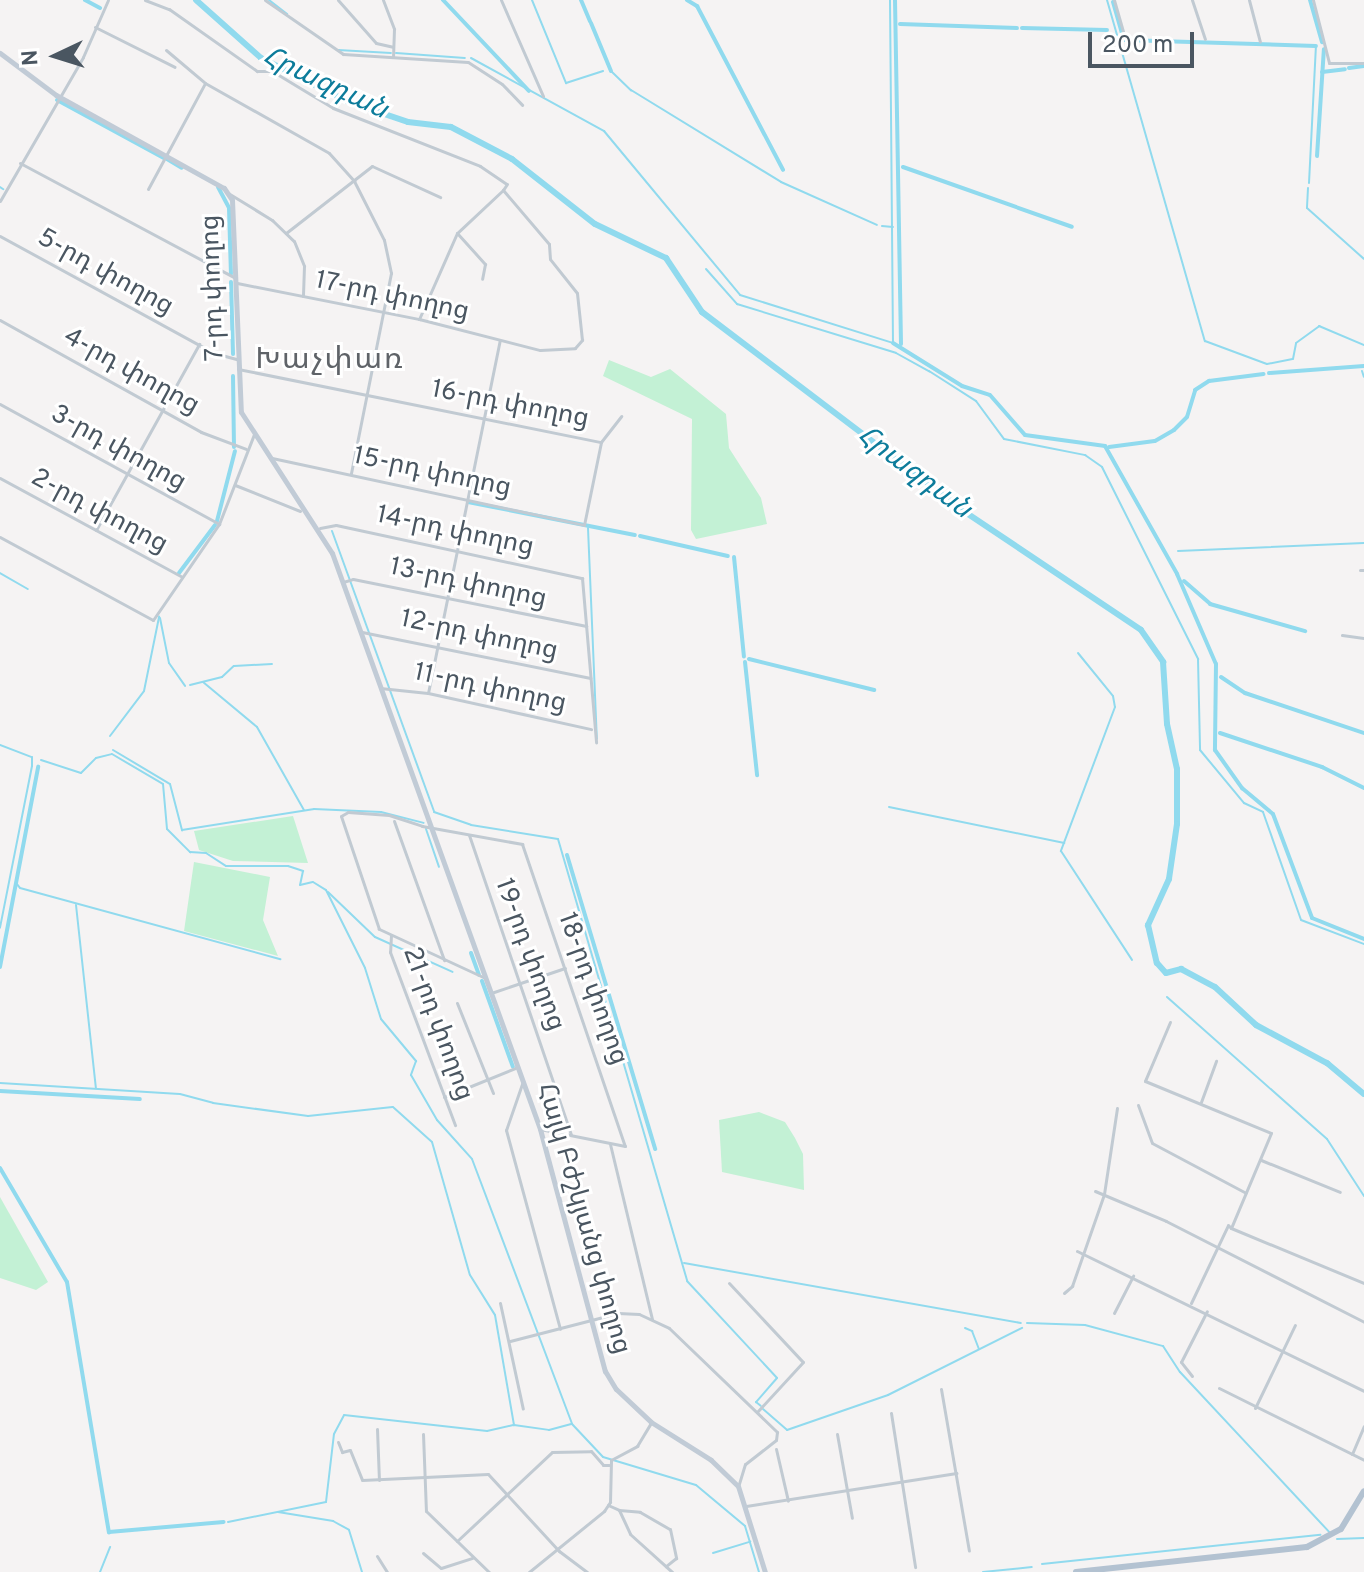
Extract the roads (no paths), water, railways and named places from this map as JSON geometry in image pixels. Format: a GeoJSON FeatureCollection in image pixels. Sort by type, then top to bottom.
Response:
{"type":"FeatureCollection","features":[{"type":"Feature","properties":{"kind":"main road","name":"7-րդ փողոց"},"geometry":{"type":"LineString","coordinates":[[0,53],[56,95],[228,193],[234,218],[238,403],[254,432],[320,528],[361,632]]}},
{"type":"Feature","properties":{"kind":"main road","name":"Հայկ Բժշկյանց փողոց"},"geometry":{"type":"LineString","coordinates":[[361,632],[540,1129],[609,1380],[651,1422],[711,1460],[738,1486],[765,1572]]}},
{"type":"Feature","properties":{"kind":"main road"},"geometry":{"type":"LineString","coordinates":[[1076,1572],[1297,1550],[1326,1538],[1345,1525],[1364,1491]]}},
{"type":"Feature","properties":{"kind":"street"},"geometry":{"type":"LineString","coordinates":[[0,201],[108,0]]}},
{"type":"Feature","properties":{"kind":"street"},"geometry":{"type":"LineString","coordinates":[[145,0],[169,9],[257,71],[272,71],[333,108],[480,166],[507,184],[457,233],[419,319]]}},
{"type":"Feature","properties":{"kind":"street"},"geometry":{"type":"LineString","coordinates":[[265,0],[343,54],[468,62],[502,84],[522,105]]}},
{"type":"Feature","properties":{"kind":"street"},"geometry":{"type":"LineString","coordinates":[[338,0],[376,43],[393,47]]}},
{"type":"Feature","properties":{"kind":"street"},"geometry":{"type":"LineString","coordinates":[[383,0],[394,29],[393,57]]}},
{"type":"Feature","properties":{"kind":"street"},"geometry":{"type":"LineString","coordinates":[[501,0],[543,96]]}},
{"type":"Feature","properties":{"kind":"street"},"geometry":{"type":"LineString","coordinates":[[1114,0],[1125,38]]}},
{"type":"Feature","properties":{"kind":"street"},"geometry":{"type":"LineString","coordinates":[[1192,0],[1205,39]]}},
{"type":"Feature","properties":{"kind":"street"},"geometry":{"type":"LineString","coordinates":[[1249,0],[1260,42]]}},
{"type":"Feature","properties":{"kind":"street"},"geometry":{"type":"LineString","coordinates":[[1313,0],[1329,63],[1364,63]]}},
{"type":"Feature","properties":{"kind":"street"},"geometry":{"type":"LineString","coordinates":[[95,27],[175,67]]}},
{"type":"Feature","properties":{"kind":"street"},"geometry":{"type":"LineString","coordinates":[[166,50],[205,83],[329,153],[354,181],[391,257],[351,474]]}},
{"type":"Feature","properties":{"kind":"street"},"geometry":{"type":"LineString","coordinates":[[148,189],[205,83]]}},
{"type":"Feature","properties":{"kind":"street","name":"17-րդ փողոց"},"geometry":{"type":"LineString","coordinates":[[20,163],[235,280],[419,319],[540,350],[575,348],[582,340],[577,293],[550,259],[549,244],[503,190]]}},
{"type":"Feature","properties":{"kind":"street"},"geometry":{"type":"LineString","coordinates":[[286,233],[372,166],[440,197]]}},
{"type":"Feature","properties":{"kind":"street"},"geometry":{"type":"LineString","coordinates":[[228,193],[286,233],[303,259],[303,296]]}},
{"type":"Feature","properties":{"kind":"street"},"geometry":{"type":"LineString","coordinates":[[457,233],[485,264],[482,279]]}},
{"type":"Feature","properties":{"kind":"street","name":"5-րդ փողոց"},"geometry":{"type":"LineString","coordinates":[[0,236],[199,344],[237,359]]}},
{"type":"Feature","properties":{"kind":"street","name":"4-րդ փողոց"},"geometry":{"type":"LineString","coordinates":[[0,320],[224,444],[246,449]]}},
{"type":"Feature","properties":{"kind":"street"},"geometry":{"type":"LineString","coordinates":[[428,693],[500,339]]}},
{"type":"Feature","properties":{"kind":"street"},"geometry":{"type":"LineString","coordinates":[[96,530],[199,344]]}},
{"type":"Feature","properties":{"kind":"street","name":"16-րդ փողոց"},"geometry":{"type":"LineString","coordinates":[[237,368],[601,442],[621,416]]}},
{"type":"Feature","properties":{"kind":"street","name":"3-րդ փողոց"},"geometry":{"type":"LineString","coordinates":[[0,404],[219,524]]}},
{"type":"Feature","properties":{"kind":"street"},"geometry":{"type":"LineString","coordinates":[[0,537],[153,620],[219,524],[254,432]]}},
{"type":"Feature","properties":{"kind":"street","name":"15-րդ փողոց"},"geometry":{"type":"LineString","coordinates":[[272,458],[584,525],[601,442]]}},
{"type":"Feature","properties":{"kind":"street","name":"2-րդ փողոց"},"geometry":{"type":"LineString","coordinates":[[0,478],[182,577]]}},
{"type":"Feature","properties":{"kind":"street"},"geometry":{"type":"LineString","coordinates":[[235,485],[300,511]]}},
{"type":"Feature","properties":{"kind":"street","name":"14-րդ փողոց"},"geometry":{"type":"LineString","coordinates":[[320,528],[336,525],[582,578],[586,626]]}},
{"type":"Feature","properties":{"kind":"street","name":"13-րդ փողոց"},"geometry":{"type":"LineString","coordinates":[[342,582],[353,579],[586,626]]}},
{"type":"Feature","properties":{"kind":"street"},"geometry":{"type":"LineString","coordinates":[[586,626],[591,729],[596,742]]}},
{"type":"Feature","properties":{"kind":"street","name":"12-րդ փողոց"},"geometry":{"type":"LineString","coordinates":[[361,632],[590,678]]}},
{"type":"Feature","properties":{"kind":"street"},"geometry":{"type":"LineString","coordinates":[[1342,635],[1364,638]]}},
{"type":"Feature","properties":{"kind":"street","name":"11-րդ փողոց"},"geometry":{"type":"LineString","coordinates":[[382,688],[389,686],[428,693],[591,729]]}},
{"type":"Feature","properties":{"kind":"street"},"geometry":{"type":"LineString","coordinates":[[469,833],[348,812],[341,816],[379,929],[485,977]]}},
{"type":"Feature","properties":{"kind":"street"},"geometry":{"type":"LineString","coordinates":[[394,819],[444,960]]}},
{"type":"Feature","properties":{"kind":"street","name":"18-րդ փողոց"},"geometry":{"type":"LineString","coordinates":[[469,833],[522,844],[625,1146],[610,1143]]}},
{"type":"Feature","properties":{"kind":"street","name":"19-րդ փողոց"},"geometry":{"type":"LineString","coordinates":[[469,833],[571,1134]]}},
{"type":"Feature","properties":{"kind":"street","name":"21-րդ փողոց"},"geometry":{"type":"LineString","coordinates":[[391,935],[388,943],[455,1125]]}},
{"type":"Feature","properties":{"kind":"street"},"geometry":{"type":"LineString","coordinates":[[491,993],[565,968]]}},
{"type":"Feature","properties":{"kind":"street"},"geometry":{"type":"LineString","coordinates":[[457,1003],[493,1093]]}},
{"type":"Feature","properties":{"kind":"street"},"geometry":{"type":"LineString","coordinates":[[1170,1022],[1145,1081],[1268,1128],[1271,1133],[1231,1228]]}},
{"type":"Feature","properties":{"kind":"street"},"geometry":{"type":"LineString","coordinates":[[1200,1103],[1216,1061]]}},
{"type":"Feature","properties":{"kind":"street"},"geometry":{"type":"LineString","coordinates":[[444,1097],[518,1067]]}},
{"type":"Feature","properties":{"kind":"street"},"geometry":{"type":"LineString","coordinates":[[523,1081],[506,1130],[560,1329]]}},
{"type":"Feature","properties":{"kind":"street"},"geometry":{"type":"LineString","coordinates":[[1138,1105],[1152,1143],[1246,1193]]}},
{"type":"Feature","properties":{"kind":"street"},"geometry":{"type":"LineString","coordinates":[[1064,1293],[1072,1286],[1104,1194],[1117,1108]]}},
{"type":"Feature","properties":{"kind":"street"},"geometry":{"type":"LineString","coordinates":[[540,1129],[610,1143],[652,1319]]}},
{"type":"Feature","properties":{"kind":"street"},"geometry":{"type":"LineString","coordinates":[[1261,1160],[1340,1192]]}},
{"type":"Feature","properties":{"kind":"street"},"geometry":{"type":"LineString","coordinates":[[1095,1191],[1364,1322]]}},
{"type":"Feature","properties":{"kind":"street"},"geometry":{"type":"LineString","coordinates":[[1191,1303],[1228,1225],[1364,1283]]}},
{"type":"Feature","properties":{"kind":"street"},"geometry":{"type":"LineString","coordinates":[[1077,1251],[1191,1303],[1364,1391]]}},
{"type":"Feature","properties":{"kind":"street"},"geometry":{"type":"LineString","coordinates":[[1114,1313],[1133,1276]]}},
{"type":"Feature","properties":{"kind":"street"},"geometry":{"type":"LineString","coordinates":[[729,1283],[803,1362],[756,1412]]}},
{"type":"Feature","properties":{"kind":"street"},"geometry":{"type":"LineString","coordinates":[[500,1303],[523,1409]]}},
{"type":"Feature","properties":{"kind":"street"},"geometry":{"type":"LineString","coordinates":[[1192,1376],[1181,1362],[1207,1311]]}},
{"type":"Feature","properties":{"kind":"street"},"geometry":{"type":"LineString","coordinates":[[510,1341],[618,1313],[652,1319],[686,1339],[778,1437],[752,1457],[738,1486]]}},
{"type":"Feature","properties":{"kind":"street"},"geometry":{"type":"LineString","coordinates":[[1255,1408],[1295,1325]]}},
{"type":"Feature","properties":{"kind":"street"},"geometry":{"type":"LineString","coordinates":[[1219,1388],[1364,1460]]}},
{"type":"Feature","properties":{"kind":"street"},"geometry":{"type":"LineString","coordinates":[[941,1389],[969,1551]]}},
{"type":"Feature","properties":{"kind":"street"},"geometry":{"type":"LineString","coordinates":[[891,1413],[915,1567]]}},
{"type":"Feature","properties":{"kind":"street"},"geometry":{"type":"LineString","coordinates":[[608,1505],[609,1465],[613,1456],[637,1446],[651,1422]]}},
{"type":"Feature","properties":{"kind":"street"},"geometry":{"type":"LineString","coordinates":[[1352,1454],[1364,1426]]}},
{"type":"Feature","properties":{"kind":"street"},"geometry":{"type":"LineString","coordinates":[[377,1429],[379,1480]]}},
{"type":"Feature","properties":{"kind":"street"},"geometry":{"type":"LineString","coordinates":[[423,1434],[426,1511],[489,1572]]}},
{"type":"Feature","properties":{"kind":"street"},"geometry":{"type":"LineString","coordinates":[[837,1434],[852,1518]]}},
{"type":"Feature","properties":{"kind":"street"},"geometry":{"type":"LineString","coordinates":[[338,1442],[342,1452],[350,1450],[362,1480],[423,1479],[483,1472],[556,1546],[587,1572]]}},
{"type":"Feature","properties":{"kind":"street"},"geometry":{"type":"LineString","coordinates":[[776,1449],[788,1501]]}},
{"type":"Feature","properties":{"kind":"street"},"geometry":{"type":"LineString","coordinates":[[457,1541],[556,1450],[591,1451],[603,1465],[609,1465]]}},
{"type":"Feature","properties":{"kind":"street"},"geometry":{"type":"LineString","coordinates":[[746,1506],[956,1473]]}},
{"type":"Feature","properties":{"kind":"street"},"geometry":{"type":"LineString","coordinates":[[608,1505],[619,1510],[640,1512],[670,1529],[676,1558],[666,1566]]}},
{"type":"Feature","properties":{"kind":"street"},"geometry":{"type":"LineString","coordinates":[[529,1572],[608,1505]]}},
{"type":"Feature","properties":{"kind":"street"},"geometry":{"type":"LineString","coordinates":[[619,1510],[630,1534],[672,1572]]}},
{"type":"Feature","properties":{"kind":"street"},"geometry":{"type":"LineString","coordinates":[[423,1553],[441,1568],[472,1558]]}},
{"type":"Feature","properties":{"kind":"street"},"geometry":{"type":"LineString","coordinates":[[377,1556],[387,1572]]}},
{"type":"Feature","properties":{"kind":"waterway"},"geometry":{"type":"LineString","coordinates":[[85,0],[100,8]]}},
{"type":"Feature","properties":{"kind":"waterway","name":"Հրազդան"},"geometry":{"type":"LineString","coordinates":[[196,0],[261,58],[349,102],[408,122],[451,127],[512,159],[595,224],[666,258],[702,312],[968,514],[1141,630],[1163,662],[1167,724],[1177,769],[1177,824],[1169,879],[1148,925],[1157,963],[1166,973],[1181,969],[1215,987],[1256,1025],[1327,1063],[1364,1094]]}},
{"type":"Feature","properties":{"kind":"waterway"},"geometry":{"type":"LineString","coordinates":[[269,0],[287,14]]}},
{"type":"Feature","properties":{"kind":"waterway"},"geometry":{"type":"LineString","coordinates":[[443,0],[529,91]]}},
{"type":"Feature","properties":{"kind":"waterway"},"geometry":{"type":"LineString","coordinates":[[532,0],[566,83],[603,71]]}},
{"type":"Feature","properties":{"kind":"waterway"},"geometry":{"type":"LineString","coordinates":[[581,0],[590,21]]}},
{"type":"Feature","properties":{"kind":"waterway"},"geometry":{"type":"LineString","coordinates":[[687,0],[697,6],[783,170]]}},
{"type":"Feature","properties":{"kind":"waterway"},"geometry":{"type":"LineString","coordinates":[[471,58],[604,131],[740,295],[893,343],[890,0]]}},
{"type":"Feature","properties":{"kind":"waterway"},"geometry":{"type":"LineString","coordinates":[[895,0],[901,344]]}},
{"type":"Feature","properties":{"kind":"waterway"},"geometry":{"type":"LineString","coordinates":[[1107,0],[1205,341],[1267,364],[1293,359],[1296,343],[1319,326],[1364,345]]}},
{"type":"Feature","properties":{"kind":"waterway"},"geometry":{"type":"LineString","coordinates":[[1310,0],[1322,42]]}},
{"type":"Feature","properties":{"kind":"waterway"},"geometry":{"type":"LineString","coordinates":[[1113,2],[1123,36]]}},
{"type":"Feature","properties":{"kind":"waterway"},"geometry":{"type":"LineString","coordinates":[[591,23],[611,71]]}},
{"type":"Feature","properties":{"kind":"waterway"},"geometry":{"type":"LineString","coordinates":[[900,24],[1017,28]]}},
{"type":"Feature","properties":{"kind":"waterway"},"geometry":{"type":"LineString","coordinates":[[1022,28],[1107,30]]}},
{"type":"Feature","properties":{"kind":"waterway"},"geometry":{"type":"LineString","coordinates":[[1125,40],[1316,46]]}},
{"type":"Feature","properties":{"kind":"waterway"},"geometry":{"type":"LineString","coordinates":[[1309,183],[1316,46]]}},
{"type":"Feature","properties":{"kind":"waterway"},"geometry":{"type":"LineString","coordinates":[[1317,156],[1324,49]]}},
{"type":"Feature","properties":{"kind":"waterway"},"geometry":{"type":"LineString","coordinates":[[338,50],[391,53]]}},
{"type":"Feature","properties":{"kind":"waterway"},"geometry":{"type":"LineString","coordinates":[[396,53],[465,58]]}},
{"type":"Feature","properties":{"kind":"waterway"},"geometry":{"type":"LineString","coordinates":[[1349,68],[1364,66]]}},
{"type":"Feature","properties":{"kind":"waterway"},"geometry":{"type":"LineString","coordinates":[[1322,72],[1345,69]]}},
{"type":"Feature","properties":{"kind":"waterway"},"geometry":{"type":"LineString","coordinates":[[611,71],[631,90],[781,182],[877,225]]}},
{"type":"Feature","properties":{"kind":"waterway"},"geometry":{"type":"LineString","coordinates":[[57,100],[164,158]]}},
{"type":"Feature","properties":{"kind":"waterway"},"geometry":{"type":"LineString","coordinates":[[167,159],[182,168]]}},
{"type":"Feature","properties":{"kind":"waterway"},"geometry":{"type":"LineString","coordinates":[[903,167],[1072,227]]}},
{"type":"Feature","properties":{"kind":"waterway"},"geometry":{"type":"LineString","coordinates":[[218,187],[229,208],[231,274]]}},
{"type":"Feature","properties":{"kind":"waterway"},"geometry":{"type":"LineString","coordinates":[[1308,188],[1307,208],[1364,259]]}},
{"type":"Feature","properties":{"kind":"waterway"},"geometry":{"type":"LineString","coordinates":[[882,226],[893,227]]}},
{"type":"Feature","properties":{"kind":"waterway"},"geometry":{"type":"LineString","coordinates":[[706,269],[737,304],[896,353],[929,371],[976,401],[1004,439],[1085,455],[1102,467],[1198,659],[1200,750],[1244,803],[1263,812],[1301,920],[1364,944]]}},
{"type":"Feature","properties":{"kind":"waterway"},"geometry":{"type":"LineString","coordinates":[[231,282],[233,354]]}},
{"type":"Feature","properties":{"kind":"waterway"},"geometry":{"type":"LineString","coordinates":[[893,343],[962,386],[990,395],[1025,435],[1105,446],[1177,574],[1216,664],[1215,750],[1242,788],[1273,814],[1312,918],[1364,939]]}},
{"type":"Feature","properties":{"kind":"waterway"},"geometry":{"type":"LineString","coordinates":[[1269,373],[1364,366]]}},
{"type":"Feature","properties":{"kind":"waterway"},"geometry":{"type":"LineString","coordinates":[[1362,371],[1364,377]]}},
{"type":"Feature","properties":{"kind":"waterway"},"geometry":{"type":"LineString","coordinates":[[1109,447],[1155,441],[1174,430],[1187,417],[1195,390],[1209,381],[1264,374]]}},
{"type":"Feature","properties":{"kind":"waterway"},"geometry":{"type":"LineString","coordinates":[[233,376],[234,447]]}},
{"type":"Feature","properties":{"kind":"waterway"},"geometry":{"type":"LineString","coordinates":[[217,521],[235,451]]}},
{"type":"Feature","properties":{"kind":"waterway"},"geometry":{"type":"LineString","coordinates":[[468,502],[635,535]]}},
{"type":"Feature","properties":{"kind":"waterway"},"geometry":{"type":"LineString","coordinates":[[179,573],[215,525]]}},
{"type":"Feature","properties":{"kind":"waterway"},"geometry":{"type":"LineString","coordinates":[[588,528],[597,739]]}},
{"type":"Feature","properties":{"kind":"waterway"},"geometry":{"type":"LineString","coordinates":[[332,531],[434,812],[471,825],[558,839],[687,1281],[777,1378],[756,1402],[761,1406]]}},
{"type":"Feature","properties":{"kind":"waterway"},"geometry":{"type":"LineString","coordinates":[[640,536],[728,556]]}},
{"type":"Feature","properties":{"kind":"waterway"},"geometry":{"type":"LineString","coordinates":[[1178,551],[1364,543]]}},
{"type":"Feature","properties":{"kind":"waterway"},"geometry":{"type":"LineString","coordinates":[[734,557],[744,657]]}},
{"type":"Feature","properties":{"kind":"waterway"},"geometry":{"type":"LineString","coordinates":[[0,573],[28,589]]}},
{"type":"Feature","properties":{"kind":"waterway"},"geometry":{"type":"LineString","coordinates":[[1184,581],[1210,604],[1305,631]]}},
{"type":"Feature","properties":{"kind":"waterway"},"geometry":{"type":"LineString","coordinates":[[110,736],[144,691],[159,617]]}},
{"type":"Feature","properties":{"kind":"waterway"},"geometry":{"type":"LineString","coordinates":[[160,618],[169,663],[185,686]]}},
{"type":"Feature","properties":{"kind":"waterway"},"geometry":{"type":"LineString","coordinates":[[1078,653],[1113,696],[1115,707],[1061,851],[1132,960]]}},
{"type":"Feature","properties":{"kind":"waterway"},"geometry":{"type":"LineString","coordinates":[[749,659],[874,690]]}},
{"type":"Feature","properties":{"kind":"waterway"},"geometry":{"type":"LineString","coordinates":[[745,662],[757,775]]}},
{"type":"Feature","properties":{"kind":"waterway"},"geometry":{"type":"LineString","coordinates":[[190,685],[222,677],[234,666],[272,664]]}},
{"type":"Feature","properties":{"kind":"waterway"},"geometry":{"type":"LineString","coordinates":[[1221,677],[1245,693],[1364,733]]}},
{"type":"Feature","properties":{"kind":"waterway"},"geometry":{"type":"LineString","coordinates":[[203,682],[257,727],[304,810]]}},
{"type":"Feature","properties":{"kind":"waterway"},"geometry":{"type":"LineString","coordinates":[[1220,733],[1322,767],[1364,788]]}},
{"type":"Feature","properties":{"kind":"waterway"},"geometry":{"type":"LineString","coordinates":[[0,745],[32,757],[0,928]]}},
{"type":"Feature","properties":{"kind":"waterway"},"geometry":{"type":"LineString","coordinates":[[113,750],[170,784],[182,830],[314,809],[381,812],[424,823]]}},
{"type":"Feature","properties":{"kind":"waterway"},"geometry":{"type":"LineString","coordinates":[[41,760],[81,773],[96,758],[112,754],[163,784],[167,829],[190,852],[206,853],[226,866],[288,866],[303,871],[300,885],[313,882],[326,890],[365,968],[381,1019],[416,1061],[411,1075],[437,1120],[472,1159],[572,1424],[603,1457],[696,1485],[745,1526],[759,1572]]}},
{"type":"Feature","properties":{"kind":"waterway"},"geometry":{"type":"LineString","coordinates":[[0,967],[38,767]]}},
{"type":"Feature","properties":{"kind":"waterway"},"geometry":{"type":"LineString","coordinates":[[889,807],[1064,843]]}},
{"type":"Feature","properties":{"kind":"waterway"},"geometry":{"type":"LineString","coordinates":[[426,829],[439,867]]}},
{"type":"Feature","properties":{"kind":"waterway"},"geometry":{"type":"LineString","coordinates":[[567,855],[655,1149]]}},
{"type":"Feature","properties":{"kind":"waterway"},"geometry":{"type":"LineString","coordinates":[[16,883],[20,888],[280,959]]}},
{"type":"Feature","properties":{"kind":"waterway"},"geometry":{"type":"LineString","coordinates":[[328,892],[375,937],[453,972]]}},
{"type":"Feature","properties":{"kind":"waterway"},"geometry":{"type":"LineString","coordinates":[[76,905],[96,1088]]}},
{"type":"Feature","properties":{"kind":"waterway"},"geometry":{"type":"LineString","coordinates":[[471,953],[479,975]]}},
{"type":"Feature","properties":{"kind":"waterway"},"geometry":{"type":"LineString","coordinates":[[482,981],[513,1067]]}},
{"type":"Feature","properties":{"kind":"waterway"},"geometry":{"type":"LineString","coordinates":[[1167,997],[1327,1139],[1364,1196]]}},
{"type":"Feature","properties":{"kind":"waterway"},"geometry":{"type":"LineString","coordinates":[[0,1083],[180,1094],[213,1103],[308,1116],[393,1107],[432,1142],[470,1275],[495,1315],[514,1425]]}},
{"type":"Feature","properties":{"kind":"waterway"},"geometry":{"type":"LineString","coordinates":[[0,1091],[140,1099]]}},
{"type":"Feature","properties":{"kind":"waterway"},"geometry":{"type":"LineString","coordinates":[[0,1168],[67,1282],[109,1532],[224,1522]]}},
{"type":"Feature","properties":{"kind":"waterway"},"geometry":{"type":"LineString","coordinates":[[684,1263],[1021,1323]]}},
{"type":"Feature","properties":{"kind":"waterway"},"geometry":{"type":"LineString","coordinates":[[1027,1323],[1085,1325],[1163,1346],[1180,1372],[1329,1532]]}},
{"type":"Feature","properties":{"kind":"waterway"},"geometry":{"type":"LineString","coordinates":[[965,1328],[972,1331],[979,1349]]}},
{"type":"Feature","properties":{"kind":"waterway"},"geometry":{"type":"LineString","coordinates":[[763,1409],[787,1430],[888,1395],[1022,1328]]}},
{"type":"Feature","properties":{"kind":"waterway"},"geometry":{"type":"LineString","coordinates":[[228,1522],[326,1502],[334,1434],[344,1415],[487,1431],[514,1425],[549,1430],[571,1424]]}},
{"type":"Feature","properties":{"kind":"waterway"},"geometry":{"type":"LineString","coordinates":[[278,1512],[333,1521],[349,1530],[362,1572]]}},
{"type":"Feature","properties":{"kind":"waterway"},"geometry":{"type":"LineString","coordinates":[[1042,1564],[1320,1535]]}},
{"type":"Feature","properties":{"kind":"waterway"},"geometry":{"type":"LineString","coordinates":[[1337,1539],[1364,1538]]}},
{"type":"Feature","properties":{"kind":"waterway"},"geometry":{"type":"LineString","coordinates":[[713,1553],[750,1542]]}},
{"type":"Feature","properties":{"kind":"waterway"},"geometry":{"type":"LineString","coordinates":[[100,1572],[110,1547]]}},
{"type":"Feature","properties":{"kind":"waterway"},"geometry":{"type":"LineString","coordinates":[[983,1572],[1032,1567]]}},
{"type":"Feature","properties":{"kind":"district","name":"Խաչփառ"},"geometry":{"type":"Point","coordinates":[330,361]}}]}
